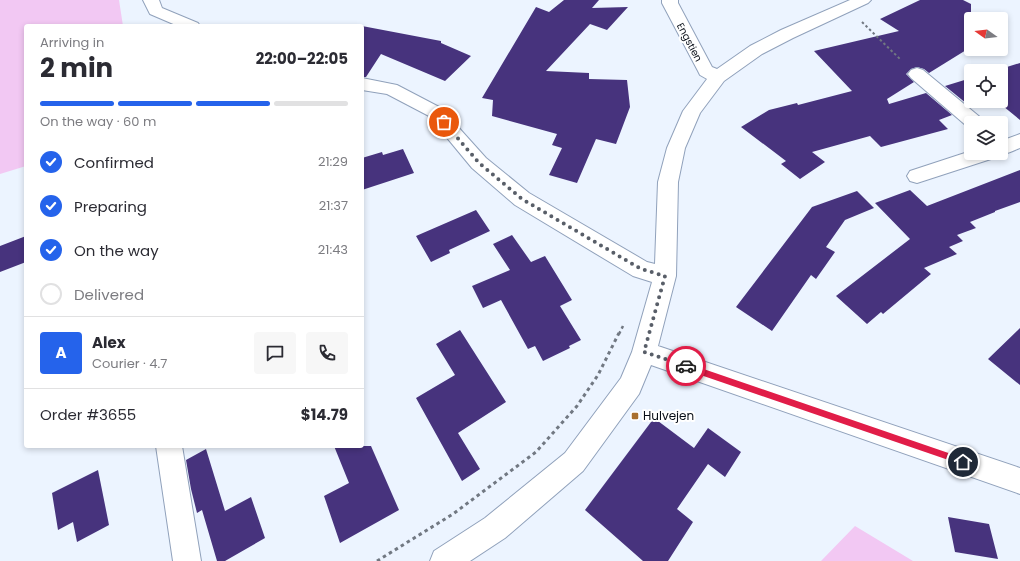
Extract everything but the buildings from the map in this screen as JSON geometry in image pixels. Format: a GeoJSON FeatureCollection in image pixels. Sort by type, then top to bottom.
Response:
{"type":"FeatureCollection","features":[{"type":"Feature","properties":{"kind":"street"},"geometry":{"type":"LineString","coordinates":[[151,0],[155,11],[187,24]]}},
{"type":"Feature","properties":{"kind":"street","name":"Engstien"},"geometry":{"type":"LineString","coordinates":[[670,0],[670,3],[706,71],[718,77]]}},
{"type":"Feature","properties":{"kind":"street"},"geometry":{"type":"LineString","coordinates":[[444,561],[495,528],[574,462],[630,386],[644,352],[665,276],[668,182],[676,148],[692,111],[718,77],[756,50],[787,34],[854,4]]}},
{"type":"Feature","properties":{"kind":"street"},"geometry":{"type":"LineString","coordinates":[[917,74],[967,116]]}},
{"type":"Feature","properties":{"kind":"street"},"geometry":{"type":"LineString","coordinates":[[364,84],[391,89],[435,112],[479,163],[522,199],[641,269],[665,276]]}},
{"type":"Feature","properties":{"kind":"street"},"geometry":{"type":"LineString","coordinates":[[918,176],[964,160]]}},
{"type":"Feature","properties":{"kind":"street"},"geometry":{"type":"LineString","coordinates":[[644,352],[1020,481]]}},
{"type":"Feature","properties":{"kind":"street"},"geometry":{"type":"LineString","coordinates":[[169,448],[187,561]]}},
{"type":"Feature","properties":{"kind":"path"},"geometry":{"type":"LineString","coordinates":[[854,4],[857,19],[861,20],[862,24],[917,74]]}},
{"type":"Feature","properties":{"kind":"shaded area"},"geometry":{"type":"Polygon","coordinates":[[[0,0],[119,0],[123,24],[24,24],[24,167],[0,174],[0,0]]]}},
{"type":"Feature","properties":{"kind":"shaded area"},"geometry":{"type":"Polygon","coordinates":[[[855,526],[913,561],[821,561],[855,526]]]}},
{"type":"Feature","properties":{"kind":"way so far"},"geometry":{"type":"LineString","coordinates":[[444,122],[479,163],[522,199],[641,269],[665,276],[644,352],[686,366]]}},
{"type":"Feature","properties":{"kind":"place","name":"Hulvejen"},"geometry":{"type":"Point","coordinates":[635,416]}},
{"type":"Feature","properties":{"kind":"route"},"geometry":{"type":"LineString","coordinates":[[686,366],[963,462]]}}]}
